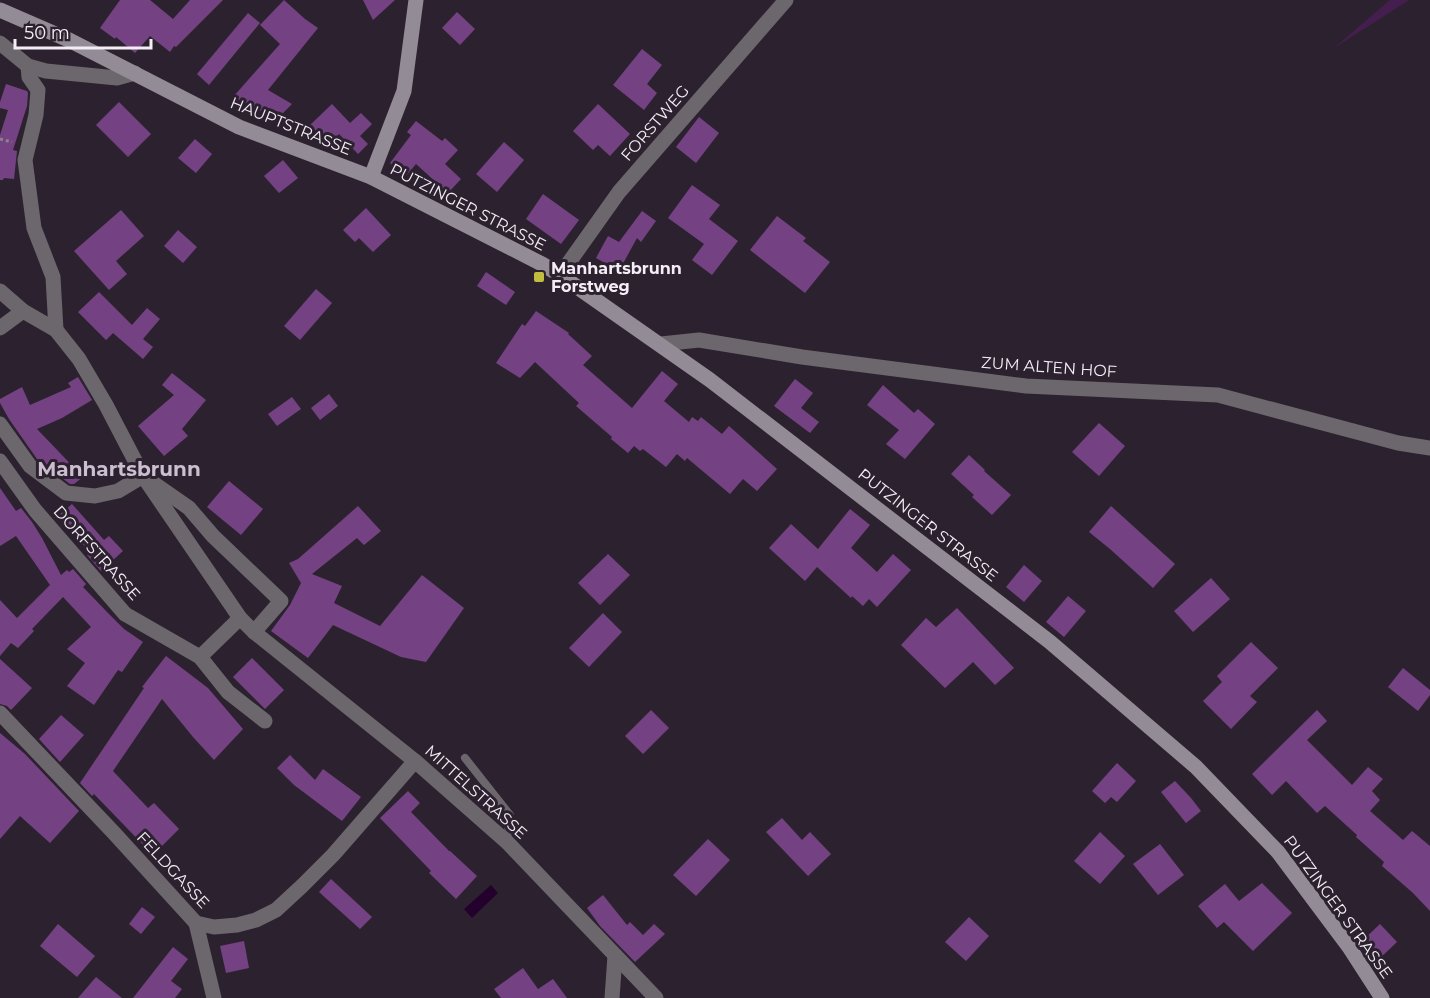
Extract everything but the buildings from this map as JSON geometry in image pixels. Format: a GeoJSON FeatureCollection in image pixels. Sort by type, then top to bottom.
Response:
{"type":"FeatureCollection","features":[{"type":"Feature","properties":{"kind":"street"},"geometry":{"type":"LineString","coordinates":[[371,177],[404,91],[416,0]]}},
{"type":"Feature","properties":{"kind":"street","name":"FORSTWEG"},"geometry":{"type":"LineString","coordinates":[[560,275],[619,192],[786,0]]}},
{"type":"Feature","properties":{"kind":"street","name":"HAUPTSTRASSE"},"geometry":{"type":"LineString","coordinates":[[0,10],[69,40],[239,127],[371,177]]}},
{"type":"Feature","properties":{"kind":"street"},"geometry":{"type":"LineString","coordinates":[[0,43],[28,66],[46,71],[117,78],[135,73]]}},
{"type":"Feature","properties":{"kind":"street"},"geometry":{"type":"LineString","coordinates":[[28,66],[29,77],[38,90],[36,115],[25,160],[34,228],[53,277],[56,330]]}},
{"type":"Feature","properties":{"kind":"street","name":"PUTZINGER STRASSE"},"geometry":{"type":"LineString","coordinates":[[371,177],[560,275],[661,344],[1050,642],[1196,767],[1278,852],[1349,947],[1382,998]]}},
{"type":"Feature","properties":{"kind":"street","name":"MITTELSTRASSE"},"geometry":{"type":"LineString","coordinates":[[0,291],[23,311],[56,330],[79,359],[143,476],[240,618],[254,632],[415,761],[507,842],[615,956],[646,995]]}},
{"type":"Feature","properties":{"kind":"street"},"geometry":{"type":"LineString","coordinates":[[0,328],[23,311]]}},
{"type":"Feature","properties":{"kind":"street","name":"ZUM ALTEN HOF"},"geometry":{"type":"LineString","coordinates":[[661,344],[699,339],[802,357],[1026,386],[1218,395],[1398,443],[1430,448]]}},
{"type":"Feature","properties":{"kind":"street","name":"DORFSTRASSE"},"geometry":{"type":"LineString","coordinates":[[0,424],[30,466],[66,493],[95,496],[118,491],[143,476]]}},
{"type":"Feature","properties":{"kind":"street","name":"DORFSTRASSE"},"geometry":{"type":"LineString","coordinates":[[0,461],[34,510],[125,614],[200,657],[228,692],[265,721]]}},
{"type":"Feature","properties":{"kind":"street","name":"MITTELSTRASSE"},"geometry":{"type":"LineString","coordinates":[[143,476],[189,508],[213,536],[281,601],[254,632]]}},
{"type":"Feature","properties":{"kind":"street"},"geometry":{"type":"LineString","coordinates":[[200,657],[240,618]]}},
{"type":"Feature","properties":{"kind":"street","name":"FELDGASSE"},"geometry":{"type":"LineString","coordinates":[[0,713],[196,923],[214,927],[237,925],[256,920],[276,910],[333,855],[415,761]]}},
{"type":"Feature","properties":{"kind":"street"},"geometry":{"type":"LineString","coordinates":[[196,923],[214,998]]}},
{"type":"Feature","properties":{"kind":"street"},"geometry":{"type":"LineString","coordinates":[[612,998],[615,956]]}},
{"type":"Feature","properties":{"kind":"lane"},"geometry":{"type":"LineString","coordinates":[[465,758],[510,815],[507,842]]}},
{"type":"Feature","properties":{"kind":"shaded area"},"geometry":{"type":"Polygon","coordinates":[[[1390,0],[1409,0],[1334,48],[1390,0]]]}},
{"type":"Feature","properties":{"kind":"shaded area"},"geometry":{"type":"Polygon","coordinates":[[[491,885],[498,893],[472,918],[464,909],[491,885]]]}},
{"type":"Feature","properties":{"kind":"place","name":"Manhartsbrunn Forstweg"},"geometry":{"type":"Point","coordinates":[539,277]}},
{"type":"Feature","properties":{"kind":"district","name":"Manhartsbrunn"},"geometry":{"type":"Point","coordinates":[119,469]}}]}
